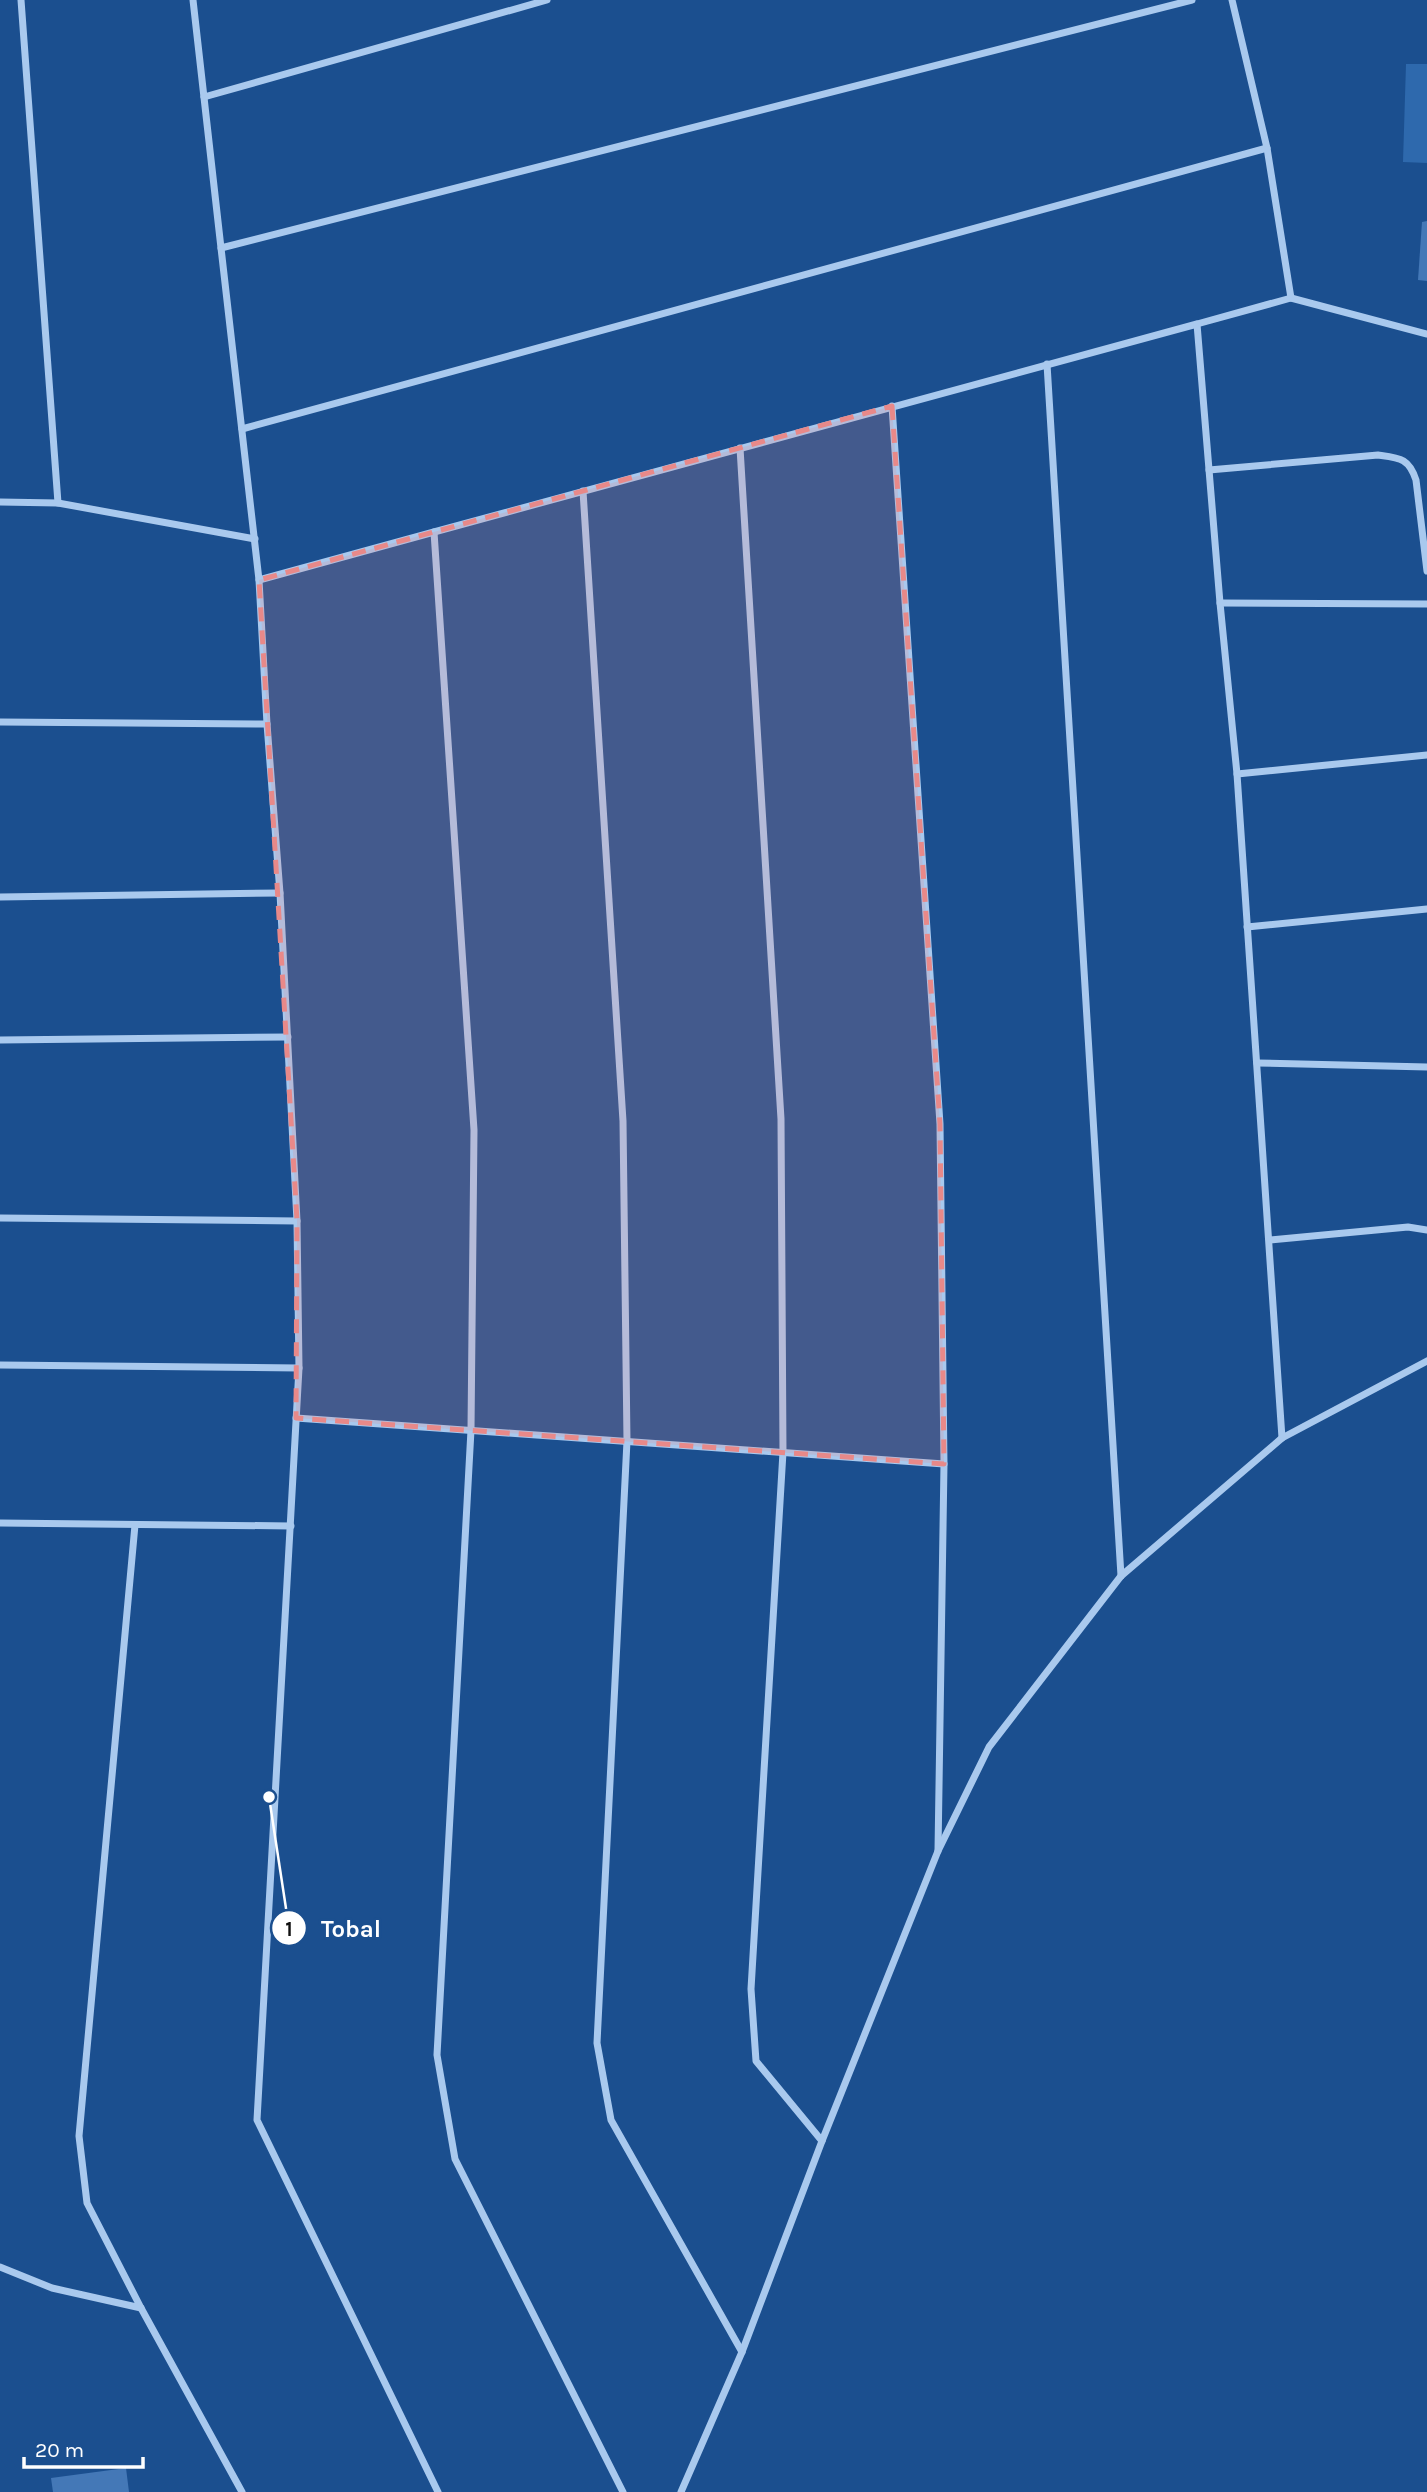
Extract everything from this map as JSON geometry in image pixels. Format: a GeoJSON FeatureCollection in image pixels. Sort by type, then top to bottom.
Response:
{"type":"FeatureCollection","features":[{"type":"Feature","properties":{"kind":"street"},"geometry":{"type":"LineString","coordinates":[[21,0],[58,503]]}},
{"type":"Feature","properties":{"kind":"street"},"geometry":{"type":"LineString","coordinates":[[193,0],[259,580],[298,1221],[299,1368],[257,2120],[438,2492]]}},
{"type":"Feature","properties":{"kind":"street"},"geometry":{"type":"LineString","coordinates":[[204,97],[547,0]]}},
{"type":"Feature","properties":{"kind":"street"},"geometry":{"type":"LineString","coordinates":[[221,248],[1192,0]]}},
{"type":"Feature","properties":{"kind":"street"},"geometry":{"type":"LineString","coordinates":[[1232,0],[1266,148],[1291,298]]}},
{"type":"Feature","properties":{"kind":"street"},"geometry":{"type":"LineString","coordinates":[[242,429],[1266,148]]}},
{"type":"Feature","properties":{"kind":"street"},"geometry":{"type":"LineString","coordinates":[[259,580],[1291,298],[1427,334]]}},
{"type":"Feature","properties":{"kind":"street"},"geometry":{"type":"LineString","coordinates":[[1197,324],[1237,774],[1282,1438]]}},
{"type":"Feature","properties":{"kind":"street"},"geometry":{"type":"LineString","coordinates":[[1047,364],[1121,1576]]}},
{"type":"Feature","properties":{"kind":"street"},"geometry":{"type":"LineString","coordinates":[[892,407],[940,1124],[944,1464],[938,1851]]}},
{"type":"Feature","properties":{"kind":"street"},"geometry":{"type":"LineString","coordinates":[[740,448],[781,1119],[782,1452],[751,1989],[756,2061],[822,2141]]}},
{"type":"Feature","properties":{"kind":"street"},"geometry":{"type":"LineString","coordinates":[[1209,470],[1378,455],[1399,457],[1412,467],[1416,480],[1427,571]]}},
{"type":"Feature","properties":{"kind":"street"},"geometry":{"type":"LineString","coordinates":[[583,491],[623,1121],[626,1441],[597,2043],[611,2120],[742,2352]]}},
{"type":"Feature","properties":{"kind":"street"},"geometry":{"type":"LineString","coordinates":[[0,502],[58,503],[254,539]]}},
{"type":"Feature","properties":{"kind":"street"},"geometry":{"type":"LineString","coordinates":[[434,532],[474,1130],[471,1430],[437,2055],[455,2159],[623,2492]]}},
{"type":"Feature","properties":{"kind":"street"},"geometry":{"type":"LineString","coordinates":[[1220,603],[1427,604]]}},
{"type":"Feature","properties":{"kind":"street"},"geometry":{"type":"LineString","coordinates":[[0,722],[267,724]]}},
{"type":"Feature","properties":{"kind":"street"},"geometry":{"type":"LineString","coordinates":[[1237,774],[1427,755]]}},
{"type":"Feature","properties":{"kind":"street"},"geometry":{"type":"LineString","coordinates":[[0,897],[280,893]]}},
{"type":"Feature","properties":{"kind":"street"},"geometry":{"type":"LineString","coordinates":[[1247,927],[1427,909]]}},
{"type":"Feature","properties":{"kind":"street"},"geometry":{"type":"LineString","coordinates":[[0,1040],[288,1037]]}},
{"type":"Feature","properties":{"kind":"street"},"geometry":{"type":"LineString","coordinates":[[1257,1063],[1427,1067]]}},
{"type":"Feature","properties":{"kind":"street"},"geometry":{"type":"LineString","coordinates":[[0,1218],[298,1221]]}},
{"type":"Feature","properties":{"kind":"street"},"geometry":{"type":"LineString","coordinates":[[1270,1240],[1408,1227],[1427,1230]]}},
{"type":"Feature","properties":{"kind":"street"},"geometry":{"type":"LineString","coordinates":[[681,2492],[742,2352],[822,2141],[938,1851],[989,1748],[1121,1576],[1282,1438],[1427,1362]]}},
{"type":"Feature","properties":{"kind":"street"},"geometry":{"type":"LineString","coordinates":[[0,1365],[299,1368]]}},
{"type":"Feature","properties":{"kind":"street"},"geometry":{"type":"LineString","coordinates":[[296,1418],[944,1464]]}},
{"type":"Feature","properties":{"kind":"street"},"geometry":{"type":"LineString","coordinates":[[0,1523],[291,1526]]}},
{"type":"Feature","properties":{"kind":"street"},"geometry":{"type":"LineString","coordinates":[[135,1525],[79,2136],[87,2203],[242,2492]]}},
{"type":"Feature","properties":{"kind":"street"},"geometry":{"type":"LineString","coordinates":[[0,2267],[52,2288],[141,2308]]}},
{"type":"Feature","properties":{"kind":"highlighted area"},"geometry":{"type":"Polygon","coordinates":[[[892,406],[940,1124],[944,1464],[296,1418],[297,1221],[259,580],[892,406]]]}},
{"type":"Feature","properties":{"kind":"shaded area"},"geometry":{"type":"Polygon","coordinates":[[[1406,64],[1427,64],[1427,163],[1403,162],[1406,64]]]}},
{"type":"Feature","properties":{"kind":"building"},"geometry":{"type":"Polygon","coordinates":[[[1427,221],[1427,281],[1418,280],[1422,222],[1427,221]]]}},
{"type":"Feature","properties":{"kind":"building"},"geometry":{"type":"Polygon","coordinates":[[[126,2468],[129,2492],[53,2492],[51,2478],[126,2468]]]}},
{"type":"Feature","properties":{"kind":"place","name":"Tobal"},"geometry":{"type":"Point","coordinates":[269,1797]}}]}
